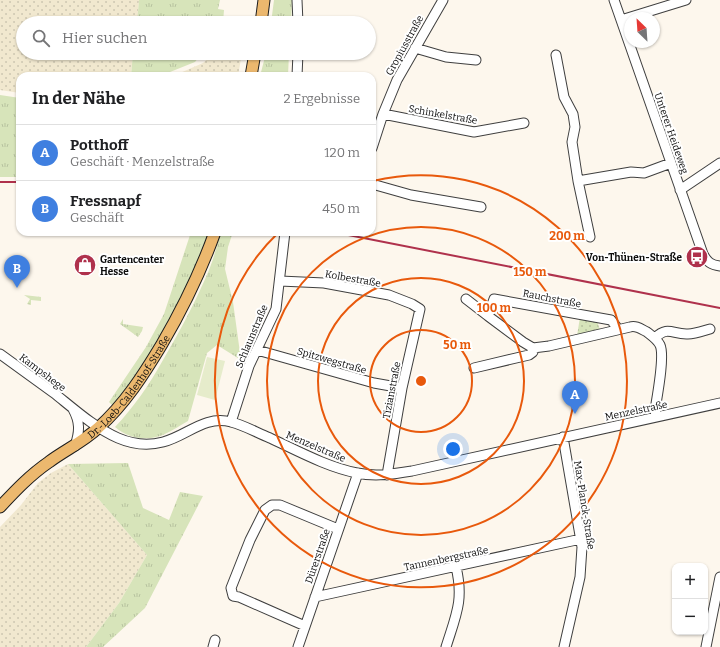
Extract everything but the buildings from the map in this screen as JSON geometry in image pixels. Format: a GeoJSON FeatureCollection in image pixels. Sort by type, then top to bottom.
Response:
{"type":"FeatureCollection","features":[{"type":"Feature","properties":{"kind":"main road"},"geometry":{"type":"LineString","coordinates":[[262,16],[264,0]]}},
{"type":"Feature","properties":{"kind":"main road"},"geometry":{"type":"LineString","coordinates":[[252,72],[254,60]]}},
{"type":"Feature","properties":{"kind":"main road","name":"Dr.-Loeb-Caldenhof-Straße"},"geometry":{"type":"LineString","coordinates":[[0,508],[28,479],[100,427],[118,409],[137,384],[159,349],[198,277],[213,236]]}},
{"type":"Feature","properties":{"kind":"street"},"geometry":{"type":"LineString","coordinates":[[297,0],[298,16]]}},
{"type":"Feature","properties":{"kind":"street","name":"Gropiusstraße"},"geometry":{"type":"LineString","coordinates":[[376,136],[397,80],[443,0]]}},
{"type":"Feature","properties":{"kind":"street","name":"Unterer Heideweg"},"geometry":{"type":"LineString","coordinates":[[614,0],[705,258],[712,265],[719,266]]}},
{"type":"Feature","properties":{"kind":"street"},"geometry":{"type":"LineString","coordinates":[[621,20],[686,0]]}},
{"type":"Feature","properties":{"kind":"street"},"geometry":{"type":"LineString","coordinates":[[415,48],[446,57],[476,60]]}},
{"type":"Feature","properties":{"kind":"street"},"geometry":{"type":"LineString","coordinates":[[556,55],[564,97],[573,114],[575,127],[572,142],[578,181],[590,237]]}},
{"type":"Feature","properties":{"kind":"street"},"geometry":{"type":"LineString","coordinates":[[297,72],[298,60]]}},
{"type":"Feature","properties":{"kind":"street","name":"Schinkelstraße"},"geometry":{"type":"LineString","coordinates":[[383,114],[474,132],[524,123]]}},
{"type":"Feature","properties":{"kind":"street"},"geometry":{"type":"LineString","coordinates":[[578,181],[631,172],[644,173],[671,163]]}},
{"type":"Feature","properties":{"kind":"street"},"geometry":{"type":"LineString","coordinates":[[680,190],[720,163]]}},
{"type":"Feature","properties":{"kind":"street"},"geometry":{"type":"LineString","coordinates":[[376,185],[411,195],[481,207]]}},
{"type":"Feature","properties":{"kind":"street","name":"Schlaunstraße"},"geometry":{"type":"LineString","coordinates":[[231,422],[249,366],[276,309],[285,236]]}},
{"type":"Feature","properties":{"kind":"street","name":"Kolbestraße"},"geometry":{"type":"LineString","coordinates":[[280,281],[324,284],[389,296],[412,304],[420,309]]}},
{"type":"Feature","properties":{"kind":"street"},"geometry":{"type":"LineString","coordinates":[[466,299],[523,342],[534,348],[549,346],[634,326],[643,330],[660,344],[661,353],[655,410],[656,416]]}},
{"type":"Feature","properties":{"kind":"street","name":"Rauchstraße"},"geometry":{"type":"LineString","coordinates":[[488,316],[494,299],[507,300],[611,320],[618,329]]}},
{"type":"Feature","properties":{"kind":"street","name":"Tizianstraße"},"geometry":{"type":"LineString","coordinates":[[387,475],[402,388],[420,309]]}},
{"type":"Feature","properties":{"kind":"street"},"geometry":{"type":"LineString","coordinates":[[654,338],[660,333],[666,331],[686,334],[710,329]]}},
{"type":"Feature","properties":{"kind":"street"},"geometry":{"type":"LineString","coordinates":[[474,368],[529,355],[533,352],[534,348]]}},
{"type":"Feature","properties":{"kind":"street","name":"Spitzwegstraße"},"geometry":{"type":"LineString","coordinates":[[257,350],[374,383],[402,388]]}},
{"type":"Feature","properties":{"kind":"street","name":"Kampshege"},"geometry":{"type":"LineString","coordinates":[[0,354],[100,427]]}},
{"type":"Feature","properties":{"kind":"street","name":"Menzelstraße"},"geometry":{"type":"LineString","coordinates":[[100,427],[116,437],[142,444],[163,442],[211,421],[231,422],[332,466],[358,473],[387,475],[412,472],[656,416],[720,403]]}},
{"type":"Feature","properties":{"kind":"street"},"geometry":{"type":"LineString","coordinates":[[72,407],[79,422],[80,429],[75,446]]}},
{"type":"Feature","properties":{"kind":"street","name":"Max-Planck-Straße"},"geometry":{"type":"LineString","coordinates":[[563,437],[582,547],[580,577],[564,647]]}},
{"type":"Feature","properties":{"kind":"street","name":"Dürerstraße"},"geometry":{"type":"LineString","coordinates":[[298,647],[358,473]]}},
{"type":"Feature","properties":{"kind":"street"},"geometry":{"type":"LineString","coordinates":[[306,626],[239,597],[233,596],[231,588],[250,540],[265,510],[272,504],[280,505],[338,529]]}},
{"type":"Feature","properties":{"kind":"street","name":"Tannenbergstraße"},"geometry":{"type":"LineString","coordinates":[[315,597],[581,539]]}},
{"type":"Feature","properties":{"kind":"street"},"geometry":{"type":"LineString","coordinates":[[446,647],[459,608],[459,582],[456,567]]}},
{"type":"Feature","properties":{"kind":"street"},"geometry":{"type":"LineString","coordinates":[[706,647],[717,603],[720,577]]}},
{"type":"Feature","properties":{"kind":"shaded area"},"geometry":{"type":"Polygon","coordinates":[[[0,0],[139,0],[138,16],[16,16],[16,60],[132,60],[131,72],[16,72],[16,92],[0,90],[0,0]]]}},
{"type":"Feature","properties":{"kind":"shaded area"},"geometry":{"type":"Polygon","coordinates":[[[206,60],[241,60],[239,72],[182,72],[203,63],[206,60]]]}},
{"type":"Feature","properties":{"kind":"shaded area"},"geometry":{"type":"Polygon","coordinates":[[[68,464],[147,555],[119,603],[86,647],[0,647],[0,527],[21,505],[38,483],[51,473],[68,464]]]}},
{"type":"Feature","properties":{"kind":"green space"},"geometry":{"type":"Polygon","coordinates":[[[139,0],[220,0],[218,9],[224,10],[224,16],[138,16],[139,0]]]}},
{"type":"Feature","properties":{"kind":"green space"},"geometry":{"type":"Polygon","coordinates":[[[274,0],[292,0],[291,16],[272,16],[274,0]]]}},
{"type":"Feature","properties":{"kind":"green space"},"geometry":{"type":"Polygon","coordinates":[[[132,60],[197,60],[170,72],[131,72],[132,60]]]}},
{"type":"Feature","properties":{"kind":"green space"},"geometry":{"type":"Polygon","coordinates":[[[264,60],[289,60],[288,72],[261,72],[264,60]]]}},
{"type":"Feature","properties":{"kind":"green space"},"geometry":{"type":"Polygon","coordinates":[[[0,95],[16,97],[16,177],[0,177],[0,95]]]}},
{"type":"Feature","properties":{"kind":"green space"},"geometry":{"type":"Polygon","coordinates":[[[190,236],[208,236],[186,292],[169,324],[138,372],[113,406],[109,402],[146,347],[164,314],[190,236]]]}},
{"type":"Feature","properties":{"kind":"green space"},"geometry":{"type":"Polygon","coordinates":[[[220,236],[232,236],[228,247],[225,269],[233,302],[241,360],[217,345],[207,353],[188,421],[167,433],[154,438],[136,438],[125,434],[115,427],[135,404],[158,369],[199,293],[214,256],[220,236]]]}},
{"type":"Feature","properties":{"kind":"green space"},"geometry":{"type":"Polygon","coordinates":[[[24,295],[41,297],[41,301],[31,300],[31,305],[27,304],[30,299],[24,295]]]}},
{"type":"Feature","properties":{"kind":"green space"},"geometry":{"type":"Polygon","coordinates":[[[580,317],[599,321],[598,324],[600,330],[577,336],[580,317]]]}},
{"type":"Feature","properties":{"kind":"green space"},"geometry":{"type":"Polygon","coordinates":[[[123,319],[123,324],[143,327],[138,337],[120,324],[123,319]]]}},
{"type":"Feature","properties":{"kind":"green space"},"geometry":{"type":"Polygon","coordinates":[[[207,357],[225,361],[215,400],[197,395],[207,357]]]}},
{"type":"Feature","properties":{"kind":"green space"},"geometry":{"type":"Polygon","coordinates":[[[128,463],[143,508],[169,520],[180,492],[203,496],[145,608],[103,647],[86,647],[119,603],[147,555],[68,464],[128,463]]]}},
{"type":"Feature","properties":{"kind":"railway"},"geometry":{"type":"LineString","coordinates":[[0,182],[16,182]]}},
{"type":"Feature","properties":{"kind":"railway"},"geometry":{"type":"LineString","coordinates":[[353,236],[720,308]]}},
{"type":"Feature","properties":{"kind":"place","name":"Von-Thünen-Straße"},"geometry":{"type":"Point","coordinates":[697,257]}},
{"type":"Feature","properties":{"kind":"place","name":"Gartencenter Hesse"},"geometry":{"type":"Point","coordinates":[85,265]}},
{"type":"Feature","properties":{"kind":"place","name":"Fressnapf"},"geometry":{"type":"Point","coordinates":[17,288]}},
{"type":"Feature","properties":{"kind":"place","name":"Potthoff"},"geometry":{"type":"Point","coordinates":[575,414]}}]}
